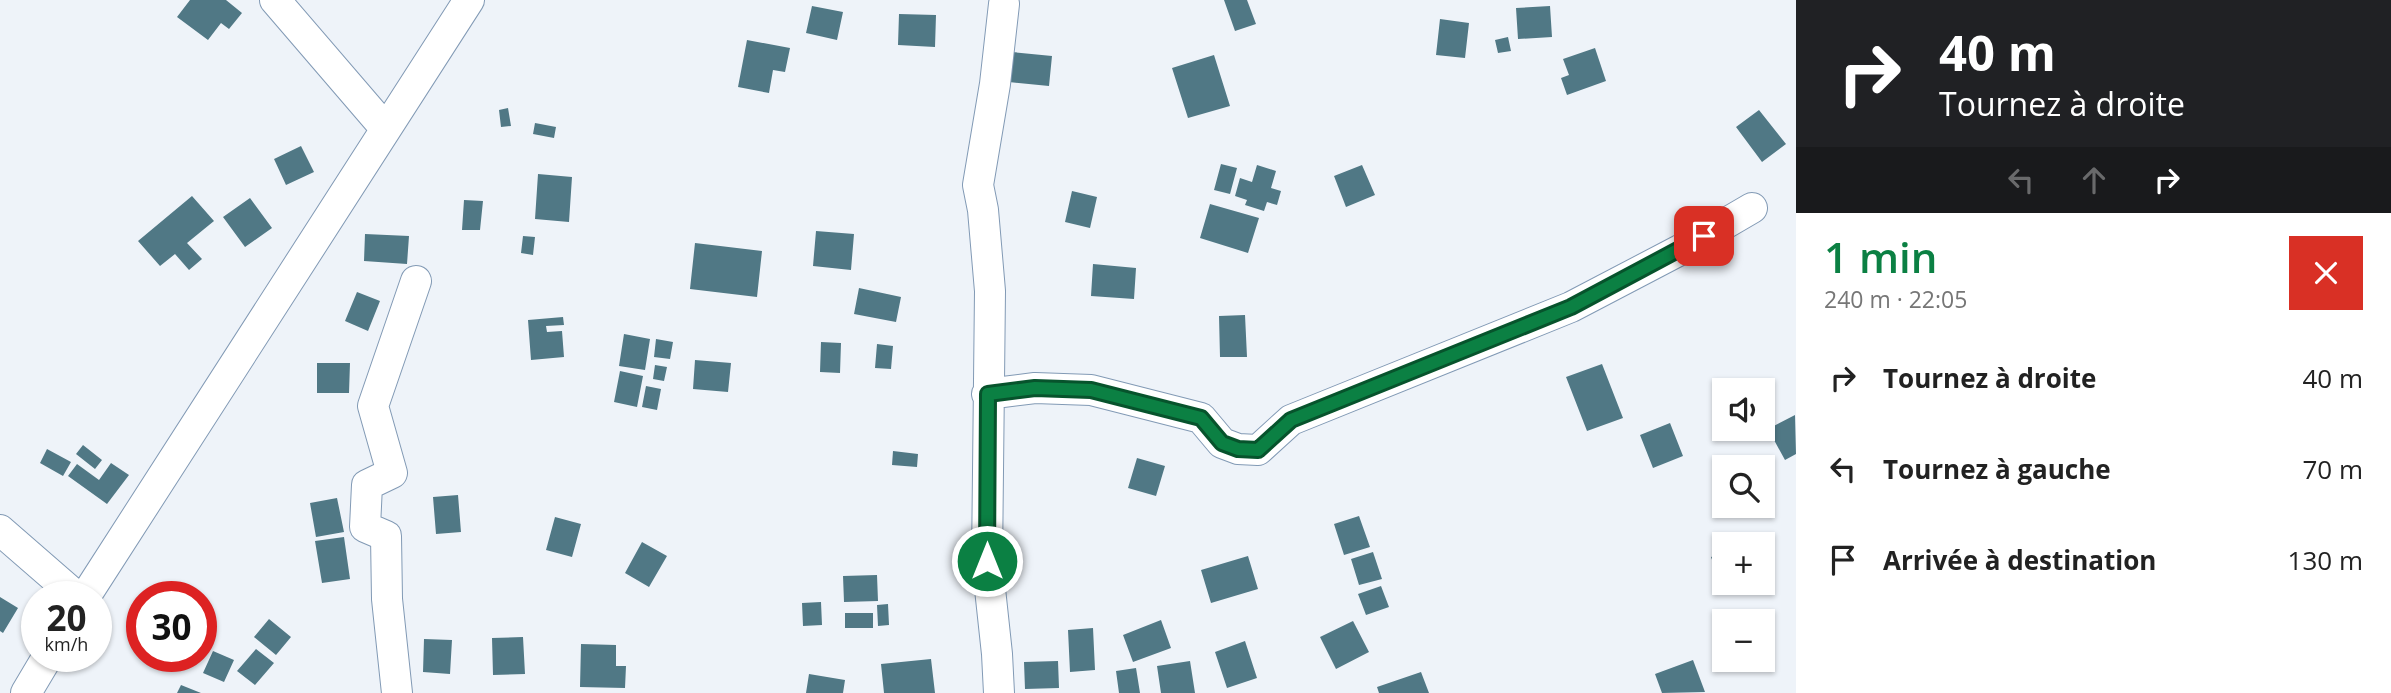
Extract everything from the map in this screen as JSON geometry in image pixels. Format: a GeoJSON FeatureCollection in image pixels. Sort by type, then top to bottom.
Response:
{"type":"FeatureCollection","features":[{"type":"Feature","properties":{"kind":"street"},"geometry":{"type":"LineString","coordinates":[[275,0],[385,128]]}},
{"type":"Feature","properties":{"kind":"street"},"geometry":{"type":"LineString","coordinates":[[95,581],[469,0]]}},
{"type":"Feature","properties":{"kind":"street"},"geometry":{"type":"LineString","coordinates":[[999,693],[987,561],[990,291],[983,210],[978,185],[995,85],[1004,4]]}},
{"type":"Feature","properties":{"kind":"street"},"geometry":{"type":"LineString","coordinates":[[988,394],[1035,388],[1091,390],[1201,418],[1222,443],[1238,449],[1258,450],[1291,420],[1571,307],[1680,250],[1752,208]]}},
{"type":"Feature","properties":{"kind":"street"},"geometry":{"type":"LineString","coordinates":[[397,693],[387,598],[386,536],[365,527],[367,485],[392,472],[373,406],[415,281]]}},
{"type":"Feature","properties":{"kind":"street"},"geometry":{"type":"LineString","coordinates":[[0,530],[59,581]]}},
{"type":"Feature","properties":{"kind":"street"},"geometry":{"type":"LineString","coordinates":[[26,693],[38,672]]}},
{"type":"Feature","properties":{"kind":"building"},"geometry":{"type":"Polygon","coordinates":[[[190,0],[226,0],[242,13],[229,29],[221,23],[208,40],[177,17],[190,0]]]}},
{"type":"Feature","properties":{"kind":"building"},"geometry":{"type":"Polygon","coordinates":[[[1224,0],[1247,0],[1256,24],[1235,31],[1224,0]]]}},
{"type":"Feature","properties":{"kind":"building"},"geometry":{"type":"Polygon","coordinates":[[[812,6],[843,12],[837,40],[806,33],[812,6]]]}},
{"type":"Feature","properties":{"kind":"building"},"geometry":{"type":"Polygon","coordinates":[[[1550,6],[1552,37],[1518,39],[1516,8],[1550,6]]]}},
{"type":"Feature","properties":{"kind":"building"},"geometry":{"type":"Polygon","coordinates":[[[899,14],[936,15],[935,47],[898,45],[899,14]]]}},
{"type":"Feature","properties":{"kind":"building"},"geometry":{"type":"Polygon","coordinates":[[[1440,19],[1469,23],[1465,58],[1436,55],[1440,19]]]}},
{"type":"Feature","properties":{"kind":"building"},"geometry":{"type":"Polygon","coordinates":[[[1508,37],[1511,51],[1498,53],[1495,40],[1508,37]]]}},
{"type":"Feature","properties":{"kind":"building"},"geometry":{"type":"Polygon","coordinates":[[[747,40],[790,48],[785,72],[773,70],[769,93],[738,87],[747,40]]]}},
{"type":"Feature","properties":{"kind":"building"},"geometry":{"type":"Polygon","coordinates":[[[1595,48],[1606,81],[1567,95],[1561,78],[1569,75],[1563,59],[1595,48]]]}},
{"type":"Feature","properties":{"kind":"building"},"geometry":{"type":"Polygon","coordinates":[[[1012,52],[1052,56],[1049,86],[1009,82],[1012,52]]]}},
{"type":"Feature","properties":{"kind":"building"},"geometry":{"type":"Polygon","coordinates":[[[1214,55],[1230,106],[1188,118],[1172,68],[1214,55]]]}},
{"type":"Feature","properties":{"kind":"building"},"geometry":{"type":"Polygon","coordinates":[[[508,108],[511,126],[501,127],[499,110],[508,108]]]}},
{"type":"Feature","properties":{"kind":"building"},"geometry":{"type":"Polygon","coordinates":[[[1759,110],[1786,144],[1762,162],[1736,127],[1759,110]]]}},
{"type":"Feature","properties":{"kind":"building"},"geometry":{"type":"Polygon","coordinates":[[[535,123],[556,127],[554,138],[533,134],[535,123]]]}},
{"type":"Feature","properties":{"kind":"building"},"geometry":{"type":"Polygon","coordinates":[[[301,146],[314,172],[286,185],[274,159],[301,146]]]}},
{"type":"Feature","properties":{"kind":"building"},"geometry":{"type":"Polygon","coordinates":[[[1221,164],[1237,168],[1230,194],[1214,190],[1221,164]]]}},
{"type":"Feature","properties":{"kind":"building"},"geometry":{"type":"Polygon","coordinates":[[[1257,165],[1276,171],[1271,188],[1281,191],[1277,205],[1267,202],[1264,211],[1245,205],[1247,200],[1235,196],[1240,178],[1252,182],[1257,165]]]}},
{"type":"Feature","properties":{"kind":"building"},"geometry":{"type":"Polygon","coordinates":[[[1362,165],[1375,195],[1346,207],[1334,176],[1362,165]]]}},
{"type":"Feature","properties":{"kind":"building"},"geometry":{"type":"Polygon","coordinates":[[[538,174],[572,177],[569,222],[535,219],[538,174]]]}},
{"type":"Feature","properties":{"kind":"building"},"geometry":{"type":"Polygon","coordinates":[[[1072,191],[1097,197],[1090,228],[1065,222],[1072,191]]]}},
{"type":"Feature","properties":{"kind":"building"},"geometry":{"type":"Polygon","coordinates":[[[192,196],[214,221],[187,243],[202,259],[189,270],[175,254],[160,266],[138,241],[192,196]]]}},
{"type":"Feature","properties":{"kind":"building"},"geometry":{"type":"Polygon","coordinates":[[[250,198],[272,228],[245,247],[223,217],[250,198]]]}},
{"type":"Feature","properties":{"kind":"building"},"geometry":{"type":"Polygon","coordinates":[[[464,200],[483,201],[480,230],[462,230],[464,200]]]}},
{"type":"Feature","properties":{"kind":"building"},"geometry":{"type":"Polygon","coordinates":[[[1210,204],[1259,218],[1248,253],[1200,238],[1210,204]]]}},
{"type":"Feature","properties":{"kind":"building"},"geometry":{"type":"Polygon","coordinates":[[[816,231],[854,234],[851,270],[813,266],[816,231]]]}},
{"type":"Feature","properties":{"kind":"building"},"geometry":{"type":"Polygon","coordinates":[[[365,234],[409,236],[407,264],[364,261],[365,234]]]}},
{"type":"Feature","properties":{"kind":"building"},"geometry":{"type":"Polygon","coordinates":[[[523,236],[535,237],[533,255],[521,253],[523,236]]]}},
{"type":"Feature","properties":{"kind":"building"},"geometry":{"type":"Polygon","coordinates":[[[695,243],[762,251],[757,297],[690,289],[695,243]]]}},
{"type":"Feature","properties":{"kind":"building"},"geometry":{"type":"Polygon","coordinates":[[[1093,264],[1136,268],[1134,299],[1091,296],[1093,264]]]}},
{"type":"Feature","properties":{"kind":"building"},"geometry":{"type":"Polygon","coordinates":[[[859,288],[901,297],[896,322],[854,314],[859,288]]]}},
{"type":"Feature","properties":{"kind":"building"},"geometry":{"type":"Polygon","coordinates":[[[357,292],[380,301],[368,331],[345,321],[357,292]]]}},
{"type":"Feature","properties":{"kind":"building"},"geometry":{"type":"Polygon","coordinates":[[[1245,315],[1247,357],[1220,357],[1219,316],[1245,315]]]}},
{"type":"Feature","properties":{"kind":"building"},"geometry":{"type":"Polygon","coordinates":[[[563,317],[564,325],[546,326],[547,332],[562,331],[564,357],[531,360],[528,320],[563,317]]]}},
{"type":"Feature","properties":{"kind":"building"},"geometry":{"type":"Polygon","coordinates":[[[624,334],[650,339],[645,370],[619,366],[624,334]]]}},
{"type":"Feature","properties":{"kind":"building"},"geometry":{"type":"Polygon","coordinates":[[[656,339],[673,342],[670,359],[654,357],[656,339]]]}},
{"type":"Feature","properties":{"kind":"building"},"geometry":{"type":"Polygon","coordinates":[[[821,342],[841,343],[840,373],[820,372],[821,342]]]}},
{"type":"Feature","properties":{"kind":"building"},"geometry":{"type":"Polygon","coordinates":[[[877,344],[893,346],[891,369],[875,368],[877,344]]]}},
{"type":"Feature","properties":{"kind":"building"},"geometry":{"type":"Polygon","coordinates":[[[695,360],[731,363],[728,392],[693,389],[695,360]]]}},
{"type":"Feature","properties":{"kind":"building"},"geometry":{"type":"Polygon","coordinates":[[[317,363],[350,363],[349,393],[317,393],[317,363]]]}},
{"type":"Feature","properties":{"kind":"building"},"geometry":{"type":"Polygon","coordinates":[[[1602,364],[1623,418],[1587,431],[1566,377],[1602,364]]]}},
{"type":"Feature","properties":{"kind":"building"},"geometry":{"type":"Polygon","coordinates":[[[655,365],[667,367],[664,381],[653,379],[655,365]]]}},
{"type":"Feature","properties":{"kind":"building"},"geometry":{"type":"Polygon","coordinates":[[[620,371],[643,376],[637,407],[614,402],[620,371]]]}},
{"type":"Feature","properties":{"kind":"building"},"geometry":{"type":"Polygon","coordinates":[[[646,386],[661,389],[657,410],[642,407],[646,386]]]}},
{"type":"Feature","properties":{"kind":"building"},"geometry":{"type":"Polygon","coordinates":[[[1795,415],[1796,454],[1785,460],[1775,441],[1775,425],[1795,415]]]}},
{"type":"Feature","properties":{"kind":"building"},"geometry":{"type":"Polygon","coordinates":[[[1670,423],[1683,456],[1653,468],[1640,435],[1670,423]]]}},
{"type":"Feature","properties":{"kind":"building"},"geometry":{"type":"Polygon","coordinates":[[[83,445],[102,460],[95,469],[76,454],[83,445]]]}},
{"type":"Feature","properties":{"kind":"building"},"geometry":{"type":"Polygon","coordinates":[[[47,449],[71,462],[63,476],[40,463],[47,449]]]}},
{"type":"Feature","properties":{"kind":"building"},"geometry":{"type":"Polygon","coordinates":[[[893,451],[918,454],[917,467],[892,465],[893,451]]]}},
{"type":"Feature","properties":{"kind":"building"},"geometry":{"type":"Polygon","coordinates":[[[1137,458],[1165,466],[1156,496],[1128,488],[1137,458]]]}},
{"type":"Feature","properties":{"kind":"building"},"geometry":{"type":"Polygon","coordinates":[[[111,463],[129,475],[107,504],[68,476],[77,464],[99,480],[111,463]]]}},
{"type":"Feature","properties":{"kind":"building"},"geometry":{"type":"Polygon","coordinates":[[[458,495],[461,532],[436,534],[433,497],[458,495]]]}},
{"type":"Feature","properties":{"kind":"building"},"geometry":{"type":"Polygon","coordinates":[[[337,498],[344,532],[316,537],[310,503],[337,498]]]}},
{"type":"Feature","properties":{"kind":"building"},"geometry":{"type":"Polygon","coordinates":[[[1359,516],[1370,547],[1344,555],[1334,524],[1359,516]]]}},
{"type":"Feature","properties":{"kind":"building"},"geometry":{"type":"Polygon","coordinates":[[[555,517],[581,524],[572,557],[546,550],[555,517]]]}},
{"type":"Feature","properties":{"kind":"building"},"geometry":{"type":"Polygon","coordinates":[[[344,537],[350,579],[322,583],[315,541],[344,537]]]}},
{"type":"Feature","properties":{"kind":"building"},"geometry":{"type":"Polygon","coordinates":[[[642,542],[667,556],[649,587],[625,573],[642,542]]]}},
{"type":"Feature","properties":{"kind":"building"},"geometry":{"type":"Polygon","coordinates":[[[1373,552],[1382,579],[1359,585],[1351,559],[1373,552]]]}},
{"type":"Feature","properties":{"kind":"building"},"geometry":{"type":"Polygon","coordinates":[[[1248,556],[1258,589],[1211,603],[1201,570],[1248,556]]]}},
{"type":"Feature","properties":{"kind":"building"},"geometry":{"type":"Polygon","coordinates":[[[877,575],[878,601],[844,602],[843,576],[877,575]]]}},
{"type":"Feature","properties":{"kind":"building"},"geometry":{"type":"Polygon","coordinates":[[[1381,586],[1389,607],[1366,615],[1358,594],[1381,586]]]}},
{"type":"Feature","properties":{"kind":"building"},"geometry":{"type":"Polygon","coordinates":[[[0,597],[18,608],[3,633],[0,631],[0,597]]]}},
{"type":"Feature","properties":{"kind":"building"},"geometry":{"type":"Polygon","coordinates":[[[821,602],[822,625],[803,626],[802,603],[821,602]]]}},
{"type":"Feature","properties":{"kind":"building"},"geometry":{"type":"Polygon","coordinates":[[[888,604],[889,625],[878,626],[877,605],[888,604]]]}},
{"type":"Feature","properties":{"kind":"building"},"geometry":{"type":"Polygon","coordinates":[[[845,613],[873,613],[873,628],[845,628],[845,613]]]}},
{"type":"Feature","properties":{"kind":"building"},"geometry":{"type":"Polygon","coordinates":[[[269,619],[291,637],[276,655],[254,637],[269,619]]]}},
{"type":"Feature","properties":{"kind":"building"},"geometry":{"type":"Polygon","coordinates":[[[1161,620],[1171,648],[1133,662],[1123,635],[1161,620]]]}},
{"type":"Feature","properties":{"kind":"building"},"geometry":{"type":"Polygon","coordinates":[[[1353,621],[1369,652],[1336,669],[1320,637],[1353,621]]]}},
{"type":"Feature","properties":{"kind":"building"},"geometry":{"type":"Polygon","coordinates":[[[1093,628],[1095,670],[1070,672],[1068,630],[1093,628]]]}},
{"type":"Feature","properties":{"kind":"building"},"geometry":{"type":"Polygon","coordinates":[[[523,637],[525,674],[493,675],[492,638],[523,637]]]}},
{"type":"Feature","properties":{"kind":"building"},"geometry":{"type":"Polygon","coordinates":[[[424,639],[452,640],[450,674],[423,672],[424,639]]]}},
{"type":"Feature","properties":{"kind":"building"},"geometry":{"type":"Polygon","coordinates":[[[1245,641],[1257,678],[1227,688],[1215,652],[1245,641]]]}},
{"type":"Feature","properties":{"kind":"building"},"geometry":{"type":"Polygon","coordinates":[[[581,644],[616,645],[616,666],[626,666],[625,688],[580,687],[581,644]]]}},
{"type":"Feature","properties":{"kind":"building"},"geometry":{"type":"Polygon","coordinates":[[[256,649],[274,663],[255,685],[237,671],[256,649]]]}},
{"type":"Feature","properties":{"kind":"building"},"geometry":{"type":"Polygon","coordinates":[[[217,653],[234,660],[224,682],[203,673],[217,672],[217,653]]]}},
{"type":"Feature","properties":{"kind":"building"},"geometry":{"type":"Polygon","coordinates":[[[931,659],[935,693],[884,693],[881,664],[931,659]]]}},
{"type":"Feature","properties":{"kind":"building"},"geometry":{"type":"Polygon","coordinates":[[[1693,660],[1705,692],[1662,693],[1655,674],[1693,660]]]}},
{"type":"Feature","properties":{"kind":"building"},"geometry":{"type":"Polygon","coordinates":[[[1058,661],[1059,688],[1025,689],[1024,662],[1058,661]]]}},
{"type":"Feature","properties":{"kind":"building"},"geometry":{"type":"Polygon","coordinates":[[[1190,661],[1195,693],[1161,693],[1157,666],[1190,661]]]}},
{"type":"Feature","properties":{"kind":"building"},"geometry":{"type":"Polygon","coordinates":[[[1136,668],[1140,693],[1119,693],[1116,671],[1136,668]]]}},
{"type":"Feature","properties":{"kind":"building"},"geometry":{"type":"Polygon","coordinates":[[[1421,672],[1429,693],[1379,693],[1377,687],[1421,672]]]}},
{"type":"Feature","properties":{"kind":"building"},"geometry":{"type":"Polygon","coordinates":[[[809,674],[845,680],[843,693],[806,693],[809,674]]]}},
{"type":"Feature","properties":{"kind":"building"},"geometry":{"type":"Polygon","coordinates":[[[181,685],[201,693],[177,693],[181,685]]]}},
{"type":"Feature","properties":{"kind":"route"},"geometry":{"type":"LineString","coordinates":[[987,561],[988,394],[1035,388],[1091,390],[1201,418],[1222,443],[1238,449],[1258,450],[1291,420],[1571,307],[1704,236]]}}]}
